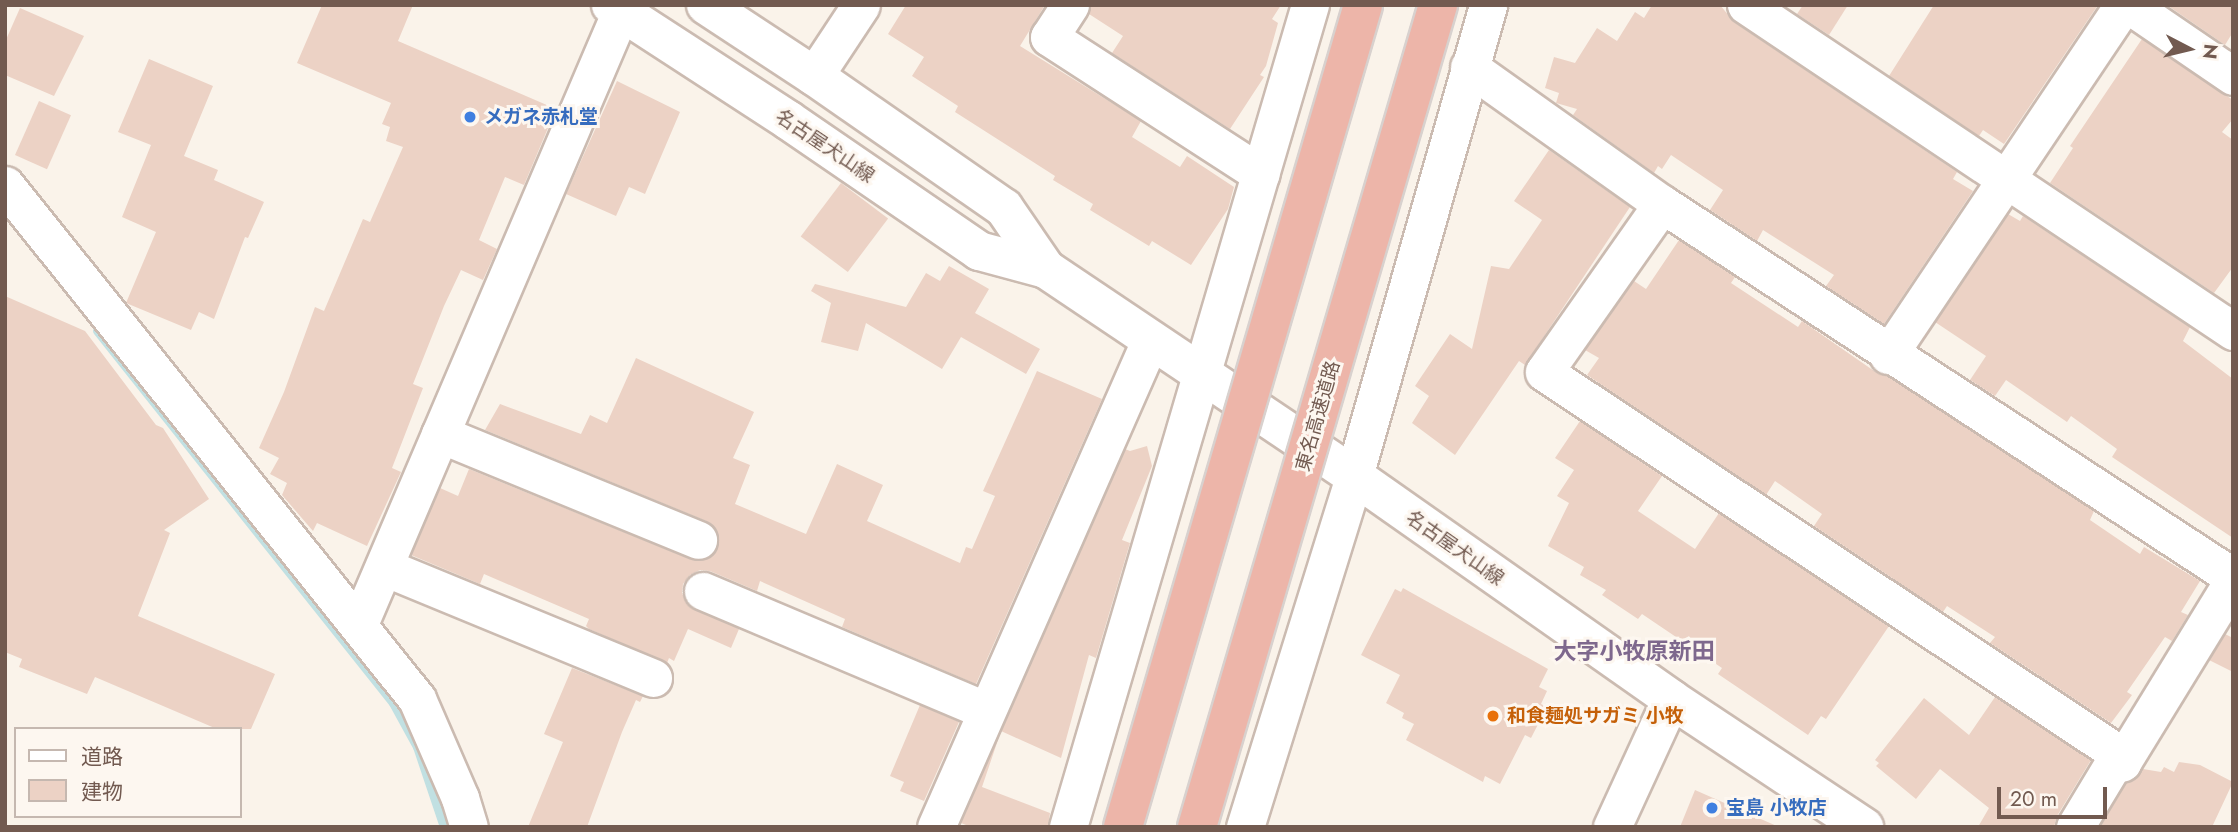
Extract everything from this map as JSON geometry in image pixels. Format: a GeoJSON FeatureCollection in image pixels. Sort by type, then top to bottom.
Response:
{"type":"FeatureCollection","features":[{"type":"Feature","properties":{"kind":"highway"},"geometry":{"type":"LineString","coordinates":[[1123,827],[1363,5]]}},
{"type":"Feature","properties":{"kind":"highway","name":"東名高速道路"},"geometry":{"type":"LineString","coordinates":[[1197,827],[1438,5]]}},
{"type":"Feature","properties":{"kind":"main road","name":"名古屋犬山線"},"geometry":{"type":"LineString","coordinates":[[706,5],[814,76],[1004,208],[1046,269]]}},
{"type":"Feature","properties":{"kind":"main road","name":"名古屋犬山線"},"geometry":{"type":"LineString","coordinates":[[616,8],[788,120],[979,251],[1046,269],[1354,476],[1671,699],[1864,827]]}},
{"type":"Feature","properties":{"kind":"street"},"geometry":{"type":"LineString","coordinates":[[814,76],[860,5]]}},
{"type":"Feature","properties":{"kind":"street"},"geometry":{"type":"LineString","coordinates":[[1070,5],[1049,37],[1262,174]]}},
{"type":"Feature","properties":{"kind":"street"},"geometry":{"type":"LineString","coordinates":[[1068,827],[1310,5]]}},
{"type":"Feature","properties":{"kind":"street"},"geometry":{"type":"LineString","coordinates":[[1245,827],[1354,476],[1488,5]]}},
{"type":"Feature","properties":{"kind":"street"},"geometry":{"type":"LineString","coordinates":[[1746,5],[2003,181],[2233,331]]}},
{"type":"Feature","properties":{"kind":"street"},"geometry":{"type":"LineString","coordinates":[[1888,355],[2123,5]]}},
{"type":"Feature","properties":{"kind":"street"},"geometry":{"type":"LineString","coordinates":[[2129,5],[2233,76]]}},
{"type":"Feature","properties":{"kind":"street"},"geometry":{"type":"LineString","coordinates":[[359,625],[616,8]]}},
{"type":"Feature","properties":{"kind":"street"},"geometry":{"type":"LineString","coordinates":[[1469,67],[1662,204],[1888,355],[2233,579],[2122,762],[2119,754],[1544,372],[1662,204]]}},
{"type":"Feature","properties":{"kind":"street"},"geometry":{"type":"LineString","coordinates":[[5,185],[417,699],[469,827]]}},
{"type":"Feature","properties":{"kind":"street"},"geometry":{"type":"LineString","coordinates":[[936,827],[985,710],[1150,341]]}},
{"type":"Feature","properties":{"kind":"street"},"geometry":{"type":"LineString","coordinates":[[440,434],[698,540]]}},
{"type":"Feature","properties":{"kind":"street"},"geometry":{"type":"LineString","coordinates":[[384,567],[653,678]]}},
{"type":"Feature","properties":{"kind":"street"},"geometry":{"type":"LineString","coordinates":[[703,591],[985,710]]}},
{"type":"Feature","properties":{"kind":"street"},"geometry":{"type":"LineString","coordinates":[[1612,827],[1671,699]]}},
{"type":"Feature","properties":{"kind":"street"},"geometry":{"type":"LineString","coordinates":[[2075,827],[2119,754]]}},
{"type":"Feature","properties":{"kind":"building"},"geometry":{"type":"Polygon","coordinates":[[[322,5],[413,5],[398,41],[556,109],[524,185],[505,177],[479,240],[497,249],[483,280],[461,270],[444,306],[413,384],[423,388],[392,468],[401,472],[367,546],[317,523],[313,531],[282,495],[287,483],[270,474],[279,458],[259,448],[284,392],[315,307],[324,311],[363,219],[370,222],[403,147],[386,141],[390,127],[382,124],[391,103],[297,63],[322,5]]]}},
{"type":"Feature","properties":{"kind":"building"},"geometry":{"type":"Polygon","coordinates":[[[906,5],[1045,5],[1020,46],[1141,121],[1132,137],[1180,167],[1187,156],[1234,187],[1228,209],[1191,265],[1152,241],[1149,246],[1090,210],[1093,204],[1053,180],[1055,176],[955,112],[958,106],[912,76],[924,57],[888,34],[906,5]]]}},
{"type":"Feature","properties":{"kind":"building"},"geometry":{"type":"Polygon","coordinates":[[[1091,5],[1281,5],[1272,19],[1278,23],[1266,66],[1260,75],[1264,77],[1230,129],[1112,53],[1123,36],[1089,14],[1091,5]]]}},
{"type":"Feature","properties":{"kind":"building"},"geometry":{"type":"Polygon","coordinates":[[[1652,5],[1720,5],[1734,22],[1957,172],[1953,179],[1973,191],[1884,324],[1826,286],[1834,275],[1763,230],[1757,241],[1710,210],[1723,190],[1671,155],[1662,169],[1658,166],[1654,173],[1573,115],[1577,109],[1556,103],[1559,93],[1545,88],[1554,57],[1575,63],[1597,28],[1617,41],[1635,12],[1644,18],[1652,5]]]}},
{"type":"Feature","properties":{"kind":"building"},"geometry":{"type":"Polygon","coordinates":[[[1803,5],[1848,5],[1829,35],[1797,14],[1803,5]]]}},
{"type":"Feature","properties":{"kind":"building"},"geometry":{"type":"Polygon","coordinates":[[[1934,5],[2098,5],[2004,144],[1983,130],[1979,136],[1889,76],[1934,5]]]}},
{"type":"Feature","properties":{"kind":"building"},"geometry":{"type":"Polygon","coordinates":[[[2167,5],[2233,5],[2233,32],[2225,45],[2167,5]]]}},
{"type":"Feature","properties":{"kind":"building"},"geometry":{"type":"Polygon","coordinates":[[[20,8],[84,36],[54,96],[5,75],[5,42],[20,8]]]}},
{"type":"Feature","properties":{"kind":"building"},"geometry":{"type":"Polygon","coordinates":[[[2142,39],[2233,100],[2233,119],[2222,132],[2233,140],[2233,267],[2214,293],[2050,183],[2073,148],[2070,146],[2142,39]]]}},
{"type":"Feature","properties":{"kind":"building"},"geometry":{"type":"Polygon","coordinates":[[[149,59],[213,86],[184,156],[218,170],[214,180],[264,202],[248,238],[245,237],[214,319],[199,312],[191,330],[126,303],[156,232],[122,217],[151,145],[118,132],[149,59]]]}},
{"type":"Feature","properties":{"kind":"building"},"geometry":{"type":"Polygon","coordinates":[[[617,81],[680,112],[645,194],[629,187],[616,216],[566,194],[617,81]]]}},
{"type":"Feature","properties":{"kind":"building"},"geometry":{"type":"Polygon","coordinates":[[[39,101],[71,115],[47,169],[15,155],[39,101]]]}},
{"type":"Feature","properties":{"kind":"building"},"geometry":{"type":"Polygon","coordinates":[[[1549,150],[1630,207],[1525,365],[1519,361],[1455,455],[1412,423],[1429,396],[1415,386],[1450,334],[1472,349],[1491,266],[1509,269],[1542,220],[1514,201],[1549,150]]]}},
{"type":"Feature","properties":{"kind":"building"},"geometry":{"type":"Polygon","coordinates":[[[841,183],[888,219],[848,272],[801,237],[841,183]]]}},
{"type":"Feature","properties":{"kind":"building"},"geometry":{"type":"Polygon","coordinates":[[[2008,214],[2020,221],[2023,216],[2190,327],[2183,341],[2233,379],[2233,538],[2112,457],[2117,449],[2071,416],[2067,422],[2006,380],[1995,396],[1970,380],[1986,356],[1935,322],[2008,214]]]}},
{"type":"Feature","properties":{"kind":"building"},"geometry":{"type":"Polygon","coordinates":[[[1679,240],[1735,277],[1731,283],[1798,327],[1802,321],[1877,373],[1887,376],[2094,511],[2090,520],[2140,554],[2144,547],[2200,581],[2181,612],[2188,615],[2172,641],[2165,637],[2127,692],[2132,695],[2111,723],[1990,643],[1995,637],[1947,606],[1943,612],[1814,526],[1822,514],[1775,481],[1766,495],[1587,375],[1599,358],[1585,350],[1634,281],[1646,289],[1679,240]]]}},
{"type":"Feature","properties":{"kind":"building"},"geometry":{"type":"Polygon","coordinates":[[[949,266],[989,289],[975,313],[1040,349],[1026,374],[961,337],[942,369],[866,323],[858,351],[821,342],[831,303],[811,291],[815,284],[906,307],[926,273],[940,281],[949,266]]]}},
{"type":"Feature","properties":{"kind":"building"},"geometry":{"type":"Polygon","coordinates":[[[5,296],[85,331],[156,425],[163,428],[209,499],[164,530],[170,533],[138,616],[275,674],[251,729],[212,727],[95,677],[87,694],[19,667],[22,659],[5,652],[5,296]]]}},
{"type":"Feature","properties":{"kind":"building"},"geometry":{"type":"Polygon","coordinates":[[[636,358],[754,412],[733,458],[750,465],[735,504],[806,534],[837,464],[883,485],[867,521],[960,563],[966,547],[972,549],[995,496],[983,491],[1037,371],[1102,399],[976,684],[842,627],[845,619],[760,581],[757,591],[710,571],[700,570],[690,575],[683,584],[682,593],[687,604],[739,629],[731,648],[688,629],[674,661],[669,658],[667,663],[589,629],[586,626],[589,619],[484,574],[480,584],[411,555],[440,488],[458,496],[469,469],[690,559],[701,561],[711,556],[718,547],[719,537],[714,527],[706,521],[485,430],[500,404],[581,434],[590,415],[607,423],[636,358]]]}},
{"type":"Feature","properties":{"kind":"building"},"geometry":{"type":"Polygon","coordinates":[[[1580,421],[1662,476],[1638,511],[1695,549],[1719,513],[1889,626],[1826,719],[1821,716],[1808,735],[1718,674],[1722,668],[1642,614],[1638,619],[1602,595],[1606,590],[1580,575],[1584,567],[1548,546],[1569,503],[1557,496],[1574,470],[1555,458],[1580,421]]]}},
{"type":"Feature","properties":{"kind":"building"},"geometry":{"type":"Polygon","coordinates":[[[1147,446],[1152,466],[1122,540],[1130,543],[1096,658],[1089,655],[1061,758],[1001,731],[1125,449],[1130,451],[1147,446]]]}},
{"type":"Feature","properties":{"kind":"building"},"geometry":{"type":"Polygon","coordinates":[[[1403,588],[1548,669],[1539,687],[1547,691],[1541,704],[1547,707],[1531,738],[1525,735],[1500,784],[1485,776],[1483,782],[1406,740],[1414,724],[1402,718],[1404,713],[1386,703],[1400,675],[1361,655],[1395,589],[1401,592],[1403,588]]]}},
{"type":"Feature","properties":{"kind":"building"},"geometry":{"type":"Polygon","coordinates":[[[2225,634],[2233,638],[2233,672],[2209,660],[2225,634]]]}},
{"type":"Feature","properties":{"kind":"building"},"geometry":{"type":"Polygon","coordinates":[[[572,668],[643,696],[640,702],[636,700],[622,732],[587,827],[528,827],[563,742],[544,734],[572,668]]]}},
{"type":"Feature","properties":{"kind":"building"},"geometry":{"type":"Polygon","coordinates":[[[1995,697],[2091,760],[2057,816],[2054,827],[1978,827],[1989,808],[1940,769],[1916,799],[1876,766],[1879,763],[1875,760],[1924,698],[1969,735],[1995,697]]]}},
{"type":"Feature","properties":{"kind":"building"},"geometry":{"type":"Polygon","coordinates":[[[920,705],[959,722],[924,801],[900,791],[904,782],[890,776],[920,705]]]}},
{"type":"Feature","properties":{"kind":"building"},"geometry":{"type":"Polygon","coordinates":[[[1000,734],[982,787],[1050,813],[1048,827],[971,827],[961,823],[1000,734]]]}},
{"type":"Feature","properties":{"kind":"building"},"geometry":{"type":"Polygon","coordinates":[[[2179,762],[2200,765],[2233,782],[2212,827],[2100,827],[2127,782],[2143,769],[2161,772],[2164,767],[2174,772],[2179,762]]]}},
{"type":"Feature","properties":{"kind":"building","name":"宝島 小牧店"},"geometry":{"type":"Polygon","coordinates":[[[1695,790],[1779,827],[1680,827],[1695,790]]]}},
{"type":"Feature","properties":{"kind":"waterway"},"geometry":{"type":"LineString","coordinates":[[98,331],[394,703],[418,747],[445,827]]}},
{"type":"Feature","properties":{"kind":"place","name":"メガネ赤札堂"},"geometry":{"type":"Point","coordinates":[470,117]}},
{"type":"Feature","properties":{"kind":"place","name":"和食麺処サガミ 小牧"},"geometry":{"type":"Point","coordinates":[1493,716]}},
{"type":"Feature","properties":{"kind":"place","name":"宝島 小牧店"},"geometry":{"type":"Point","coordinates":[1712,808]}},
{"type":"Feature","properties":{"kind":"district","name":"大字小牧原新田"},"geometry":{"type":"Point","coordinates":[1634,651]}}]}
